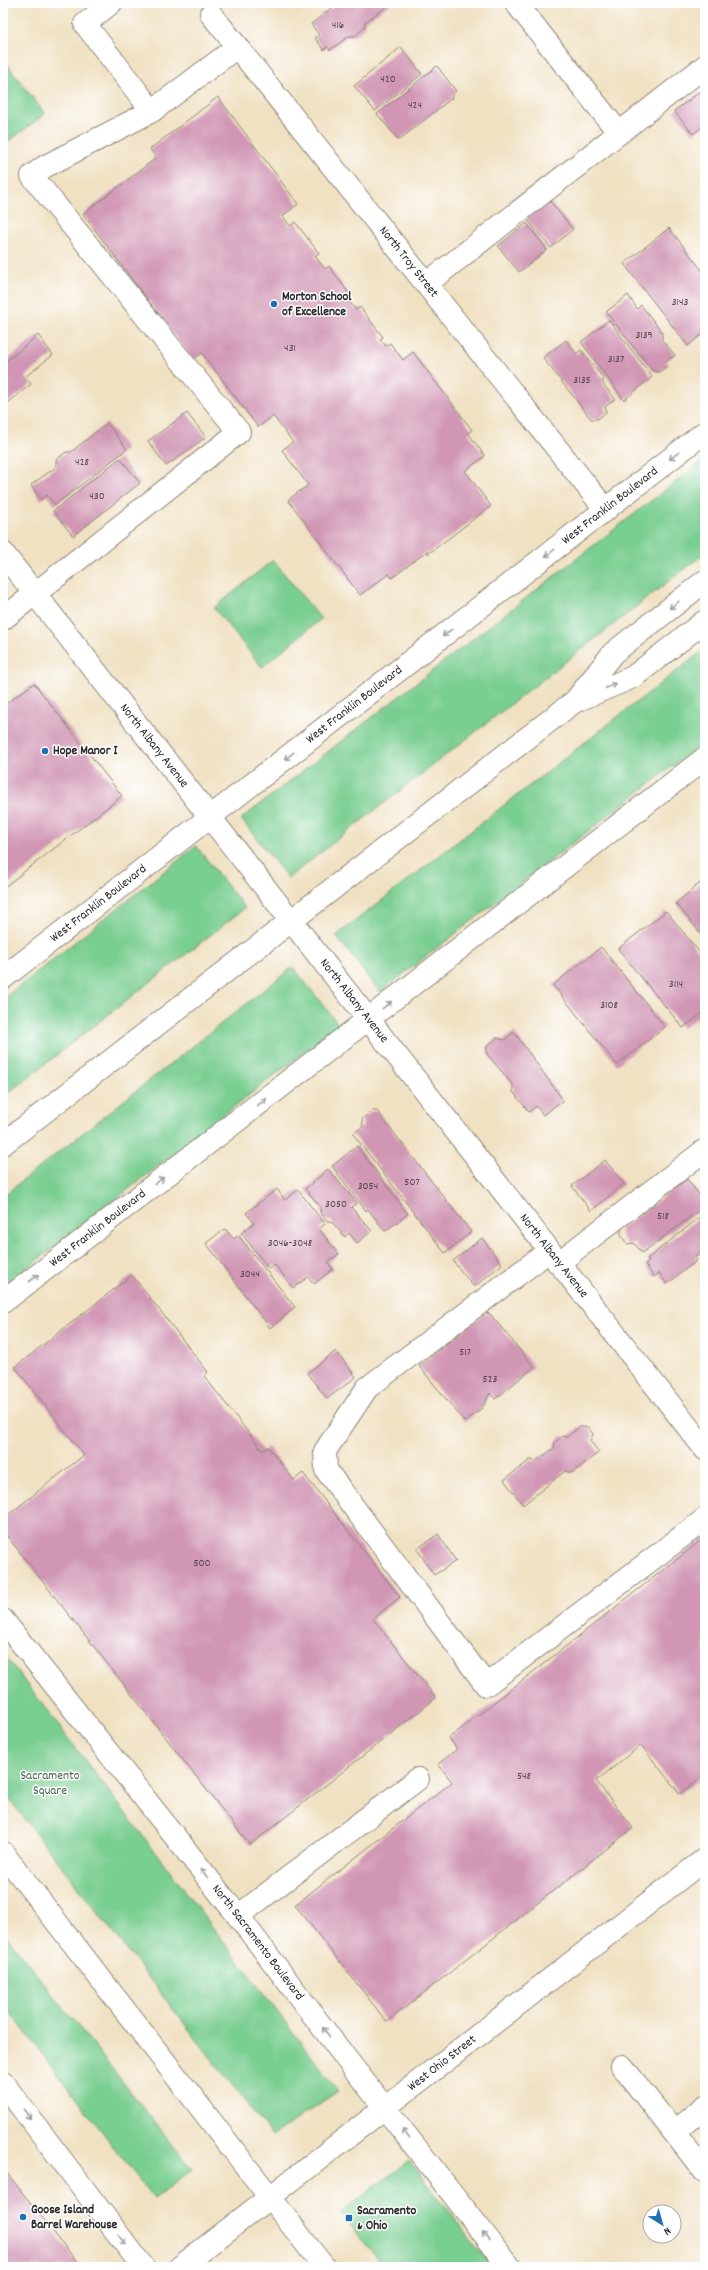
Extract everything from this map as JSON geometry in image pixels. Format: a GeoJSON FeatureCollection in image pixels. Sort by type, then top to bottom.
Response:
{"type":"FeatureCollection","features":[{"type":"Feature","properties":{"kind":"street"},"geometry":{"type":"LineString","coordinates":[[111,3],[84,24],[152,111]]}},
{"type":"Feature","properties":{"kind":"street"},"geometry":{"type":"LineString","coordinates":[[516,3],[619,133]]}},
{"type":"Feature","properties":{"kind":"street","name":"North Troy Street"},"geometry":{"type":"LineString","coordinates":[[211,14],[606,510]]}},
{"type":"Feature","properties":{"kind":"street"},"geometry":{"type":"LineString","coordinates":[[3,619],[239,432],[32,176],[44,167],[152,111],[237,47]]}},
{"type":"Feature","properties":{"kind":"street"},"geometry":{"type":"LineString","coordinates":[[426,284],[705,66]]}},
{"type":"Feature","properties":{"kind":"street","name":"West Franklin Boulevard"},"geometry":{"type":"LineString","coordinates":[[3,978],[705,432]]}},
{"type":"Feature","properties":{"kind":"street","name":"North Albany Avenue"},"geometry":{"type":"LineString","coordinates":[[3,553],[211,817],[367,1020],[705,1449]]}},
{"type":"Feature","properties":{"kind":"street"},"geometry":{"type":"LineString","coordinates":[[3,1144],[575,701],[613,653],[705,581]]}},
{"type":"Feature","properties":{"kind":"street"},"geometry":{"type":"LineString","coordinates":[[575,701],[633,677],[705,621]]}},
{"type":"Feature","properties":{"kind":"street","name":"West Franklin Boulevard"},"geometry":{"type":"LineString","coordinates":[[3,1302],[705,758]]}},
{"type":"Feature","properties":{"kind":"street"},"geometry":{"type":"LineString","coordinates":[[705,1150],[367,1388],[325,1451],[326,1470],[486,1685],[705,1519]]}},
{"type":"Feature","properties":{"kind":"street","name":"North Sacramento Boulevard"},"geometry":{"type":"LineString","coordinates":[[3,1620],[238,1916],[385,2108],[510,2267]]}},
{"type":"Feature","properties":{"kind":"street"},"geometry":{"type":"LineString","coordinates":[[238,1916],[418,1779]]}},
{"type":"Feature","properties":{"kind":"street"},"geometry":{"type":"LineString","coordinates":[[3,1853],[324,2267]]}},
{"type":"Feature","properties":{"kind":"street","name":"West Ohio Street"},"geometry":{"type":"LineString","coordinates":[[180,2267],[705,1859]]}},
{"type":"Feature","properties":{"kind":"street"},"geometry":{"type":"LineString","coordinates":[[622,2066],[705,2172]]}},
{"type":"Feature","properties":{"kind":"street"},"geometry":{"type":"LineString","coordinates":[[3,2083],[143,2267]]}},
{"type":"Feature","properties":{"kind":"street"},"geometry":{"type":"LineString","coordinates":[[674,2132],[705,2106]]}},
{"type":"Feature","properties":{"kind":"green space"},"geometry":{"type":"Polygon","coordinates":[[[3,59],[45,114],[9,141],[3,134],[3,59]]]}},
{"type":"Feature","properties":{"kind":"green space"},"geometry":{"type":"Polygon","coordinates":[[[705,459],[705,553],[288,878],[241,819],[705,459]]]}},
{"type":"Feature","properties":{"kind":"green space"},"geometry":{"type":"Polygon","coordinates":[[[273,560],[321,619],[262,667],[214,608],[273,560]]]}},
{"type":"Feature","properties":{"kind":"green space"},"geometry":{"type":"Polygon","coordinates":[[[705,649],[705,741],[380,992],[336,936],[705,649]]]}},
{"type":"Feature","properties":{"kind":"green space"},"geometry":{"type":"Polygon","coordinates":[[[196,846],[245,908],[3,1097],[3,999],[196,846]]]}},
{"type":"Feature","properties":{"kind":"green space"},"geometry":{"type":"Polygon","coordinates":[[[293,967],[339,1025],[3,1287],[3,1196],[293,967]]]}},
{"type":"Feature","properties":{"kind":"green space","name":"Sacramento Square"},"geometry":{"type":"Polygon","coordinates":[[[3,1653],[338,2091],[272,2136],[3,1791],[3,1653]]]}},
{"type":"Feature","properties":{"kind":"green space"},"geometry":{"type":"Polygon","coordinates":[[[3,1932],[193,2170],[154,2199],[3,2003],[3,1932]]]}},
{"type":"Feature","properties":{"kind":"green space"},"geometry":{"type":"Polygon","coordinates":[[[409,2160],[492,2267],[384,2267],[341,2213],[409,2160]]]}},
{"type":"Feature","properties":{"kind":"building"},"geometry":{"type":"Polygon","coordinates":[[[338,3],[392,3],[365,22],[364,28],[355,36],[349,36],[330,50],[327,47],[324,50],[315,38],[319,35],[311,24],[338,3]]]}},
{"type":"Feature","properties":{"kind":"building"},"geometry":{"type":"Polygon","coordinates":[[[401,47],[422,74],[375,111],[354,86],[401,47]]]}},
{"type":"Feature","properties":{"kind":"building"},"geometry":{"type":"Polygon","coordinates":[[[437,66],[456,91],[451,96],[452,98],[399,140],[377,114],[437,66]]]}},
{"type":"Feature","properties":{"kind":"building"},"geometry":{"type":"Polygon","coordinates":[[[700,92],[705,98],[705,125],[693,134],[674,111],[700,92]]]}},
{"type":"Feature","properties":{"kind":"building"},"geometry":{"type":"Polygon","coordinates":[[[218,97],[298,204],[283,216],[290,226],[295,222],[319,253],[315,256],[325,269],[329,266],[350,295],[346,298],[356,310],[360,307],[383,337],[380,339],[386,346],[390,343],[403,360],[413,352],[472,430],[468,433],[485,456],[465,471],[491,506],[428,554],[427,551],[392,578],[389,574],[360,595],[288,500],[308,485],[282,450],[293,442],[273,416],[258,427],[202,353],[193,360],[83,214],[156,158],[150,149],[218,97]]]}},
{"type":"Feature","properties":{"kind":"building"},"geometry":{"type":"Polygon","coordinates":[[[549,200],[573,229],[551,248],[526,218],[549,200]]]}},
{"type":"Feature","properties":{"kind":"building"},"geometry":{"type":"Polygon","coordinates":[[[527,223],[547,250],[519,272],[498,246],[527,223]]]}},
{"type":"Feature","properties":{"kind":"building"},"geometry":{"type":"Polygon","coordinates":[[[669,228],[705,274],[705,332],[688,346],[624,264],[669,228]]]}},
{"type":"Feature","properties":{"kind":"building"},"geometry":{"type":"Polygon","coordinates":[[[628,295],[637,309],[641,305],[662,332],[662,340],[675,355],[666,361],[667,366],[659,372],[653,371],[606,312],[628,295]]]}},
{"type":"Feature","properties":{"kind":"building"},"geometry":{"type":"Polygon","coordinates":[[[609,320],[652,377],[624,400],[581,342],[609,320]]]}},
{"type":"Feature","properties":{"kind":"building"},"geometry":{"type":"Polygon","coordinates":[[[38,335],[53,355],[25,377],[31,384],[3,407],[3,364],[38,335]]]}},
{"type":"Feature","properties":{"kind":"building"},"geometry":{"type":"Polygon","coordinates":[[[566,340],[576,354],[581,350],[603,378],[603,384],[615,399],[605,407],[606,412],[598,419],[591,419],[543,358],[566,340]]]}},
{"type":"Feature","properties":{"kind":"building"},"geometry":{"type":"Polygon","coordinates":[[[187,413],[206,437],[166,466],[148,441],[187,413]]]}},
{"type":"Feature","properties":{"kind":"building"},"geometry":{"type":"Polygon","coordinates":[[[107,423],[127,449],[55,505],[47,495],[41,500],[31,485],[56,467],[56,460],[66,452],[71,452],[107,423]]]}},
{"type":"Feature","properties":{"kind":"building"},"geometry":{"type":"Polygon","coordinates":[[[120,458],[140,483],[73,536],[53,511],[120,458]]]}},
{"type":"Feature","properties":{"kind":"building","name":"Hope Manor I"},"geometry":{"type":"Polygon","coordinates":[[[34,683],[122,796],[3,888],[3,706],[34,683]]]}},
{"type":"Feature","properties":{"kind":"building"},"geometry":{"type":"Polygon","coordinates":[[[705,879],[705,939],[676,903],[705,879]]]}},
{"type":"Feature","properties":{"kind":"building"},"geometry":{"type":"Polygon","coordinates":[[[666,911],[705,959],[705,1011],[683,1028],[618,949],[666,911]]]}},
{"type":"Feature","properties":{"kind":"building"},"geometry":{"type":"Polygon","coordinates":[[[601,947],[665,1027],[617,1065],[553,985],[601,947]]]}},
{"type":"Feature","properties":{"kind":"building"},"geometry":{"type":"Polygon","coordinates":[[[514,1032],[563,1100],[543,1115],[536,1106],[529,1112],[513,1092],[513,1085],[487,1054],[487,1046],[497,1038],[504,1040],[514,1032]]]}},
{"type":"Feature","properties":{"kind":"building"},"geometry":{"type":"Polygon","coordinates":[[[372,1111],[377,1111],[471,1232],[445,1253],[353,1134],[363,1126],[362,1119],[372,1111]]]}},
{"type":"Feature","properties":{"kind":"building"},"geometry":{"type":"Polygon","coordinates":[[[357,1146],[408,1214],[385,1231],[368,1209],[366,1211],[332,1166],[357,1146]]]}},
{"type":"Feature","properties":{"kind":"building"},"geometry":{"type":"Polygon","coordinates":[[[605,1160],[624,1184],[591,1211],[572,1186],[605,1160]]]}},
{"type":"Feature","properties":{"kind":"building"},"geometry":{"type":"Polygon","coordinates":[[[328,1169],[357,1203],[351,1207],[372,1231],[357,1243],[349,1233],[345,1237],[331,1221],[327,1221],[320,1212],[321,1207],[305,1189],[328,1169]]]}},
{"type":"Feature","properties":{"kind":"building"},"geometry":{"type":"Polygon","coordinates":[[[687,1179],[705,1202],[705,1206],[642,1253],[634,1243],[627,1244],[621,1235],[621,1229],[687,1179]]]}},
{"type":"Feature","properties":{"kind":"building"},"geometry":{"type":"Polygon","coordinates":[[[277,1189],[285,1200],[298,1190],[325,1224],[319,1229],[339,1254],[328,1262],[333,1269],[314,1284],[308,1277],[293,1288],[275,1265],[269,1269],[241,1233],[254,1223],[246,1213],[277,1189]]]}},
{"type":"Feature","properties":{"kind":"building"},"geometry":{"type":"Polygon","coordinates":[[[705,1213],[705,1257],[702,1253],[696,1256],[695,1262],[667,1284],[659,1273],[654,1277],[645,1265],[649,1262],[647,1259],[705,1213]]]}},
{"type":"Feature","properties":{"kind":"building"},"geometry":{"type":"Polygon","coordinates":[[[225,1229],[234,1239],[238,1235],[295,1307],[270,1328],[206,1243],[225,1229]]]}},
{"type":"Feature","properties":{"kind":"building"},"geometry":{"type":"Polygon","coordinates":[[[482,1238],[502,1264],[474,1287],[453,1261],[482,1238]]]}},
{"type":"Feature","properties":{"kind":"building"},"geometry":{"type":"Polygon","coordinates":[[[132,1275],[208,1372],[204,1376],[263,1451],[268,1447],[294,1480],[303,1473],[400,1597],[373,1619],[436,1698],[250,1845],[3,1531],[3,1519],[84,1455],[15,1367],[132,1275]]]}},
{"type":"Feature","properties":{"kind":"building"},"geometry":{"type":"Polygon","coordinates":[[[485,1313],[490,1314],[534,1367],[495,1399],[490,1393],[482,1408],[465,1422],[419,1366],[485,1313]]]}},
{"type":"Feature","properties":{"kind":"building"},"geometry":{"type":"Polygon","coordinates":[[[336,1351],[356,1377],[327,1399],[307,1373],[336,1351]]]}},
{"type":"Feature","properties":{"kind":"building"},"geometry":{"type":"Polygon","coordinates":[[[579,1427],[588,1427],[593,1434],[590,1441],[599,1452],[572,1473],[565,1471],[523,1505],[504,1480],[530,1460],[536,1461],[554,1448],[555,1442],[562,1436],[567,1437],[579,1427]]]}},
{"type":"Feature","properties":{"kind":"building"},"geometry":{"type":"Polygon","coordinates":[[[438,1534],[456,1561],[434,1575],[417,1549],[438,1534]]]}},
{"type":"Feature","properties":{"kind":"building"},"geometry":{"type":"Polygon","coordinates":[[[705,1537],[705,1774],[680,1794],[641,1745],[596,1781],[633,1828],[387,2022],[295,1905],[452,1782],[438,1764],[457,1749],[449,1738],[705,1537]]]}},
{"type":"Feature","properties":{"kind":"building","name":"Goose Island Barrel Warehouse"},"geometry":{"type":"Polygon","coordinates":[[[3,2168],[81,2267],[3,2267],[3,2168]]]}},
{"type":"Feature","properties":{"kind":"place","name":"Morton School of Excellence"},"geometry":{"type":"Point","coordinates":[274,304]}},
{"type":"Feature","properties":{"kind":"place","name":"Hope Manor I"},"geometry":{"type":"Point","coordinates":[45,751]}},
{"type":"Feature","properties":{"kind":"place","name":"Goose Island Barrel Warehouse"},"geometry":{"type":"Point","coordinates":[23,2217]}},
{"type":"Feature","properties":{"kind":"place","name":"Sacramento & Ohio"},"geometry":{"type":"Point","coordinates":[349,2218]}}]}
